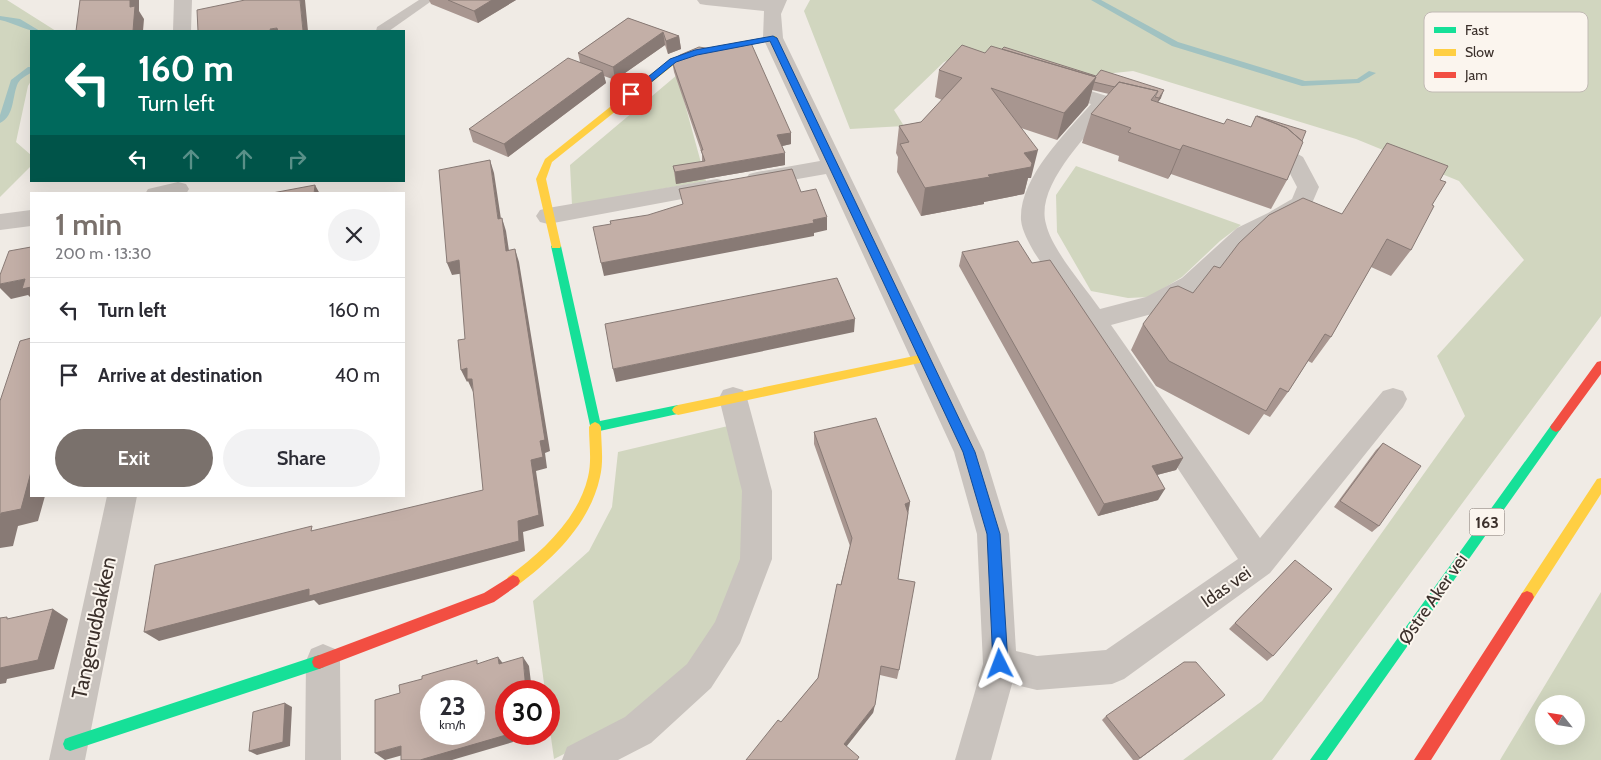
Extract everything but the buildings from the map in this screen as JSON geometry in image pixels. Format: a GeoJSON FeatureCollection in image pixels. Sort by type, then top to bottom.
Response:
{"type":"FeatureCollection","features":[{"type":"Feature","properties":{"kind":"main road"},"geometry":{"type":"LineString","coordinates":[[68,752],[323,661],[489,598],[532,568],[563,535],[583,507],[594,477],[595,427],[541,179],[548,161],[673,61],[695,52],[773,38]]}},
{"type":"Feature","properties":{"kind":"main road"},"geometry":{"type":"LineString","coordinates":[[595,427],[924,358]]}},
{"type":"Feature","properties":{"kind":"main road","name":"Østre Aker vei"},"geometry":{"type":"LineString","coordinates":[[1318,760],[1601,366]]}},
{"type":"Feature","properties":{"kind":"main road"},"geometry":{"type":"LineString","coordinates":[[1422,760],[1601,483]]}},
{"type":"Feature","properties":{"kind":"street"},"geometry":{"type":"LineString","coordinates":[[182,30],[183,0]]}},
{"type":"Feature","properties":{"kind":"street"},"geometry":{"type":"LineString","coordinates":[[706,0],[775,3],[772,15],[773,38],[969,452],[993,534],[1000,664],[973,760]]}},
{"type":"Feature","properties":{"kind":"street"},"geometry":{"type":"LineString","coordinates":[[1032,79],[1104,102],[1162,115]]}},
{"type":"Feature","properties":{"kind":"street"},"geometry":{"type":"LineString","coordinates":[[1104,102],[1052,165],[1036,194],[1033,220],[1043,246],[1259,564]]}},
{"type":"Feature","properties":{"kind":"street"},"geometry":{"type":"LineString","coordinates":[[1094,320],[1154,304],[1191,284],[1245,234],[1302,204],[1308,188],[1295,162],[1272,147],[1240,134]]}},
{"type":"Feature","properties":{"kind":"street"},"geometry":{"type":"LineString","coordinates":[[548,216],[832,166]]}},
{"type":"Feature","properties":{"kind":"street"},"geometry":{"type":"LineString","coordinates":[[0,222],[30,218]]}},
{"type":"Feature","properties":{"kind":"street"},"geometry":{"type":"LineString","coordinates":[[580,760],[638,730],[699,676],[728,632],[756,559],[757,491],[733,398]]}},
{"type":"Feature","properties":{"kind":"street","name":"Idas vei"},"geometry":{"type":"LineString","coordinates":[[1000,664],[1037,673],[1112,667],[1259,564],[1393,399]]}},
{"type":"Feature","properties":{"kind":"street","name":"Tangerudbakken"},"geometry":{"type":"LineString","coordinates":[[68,752],[122,497]]}},
{"type":"Feature","properties":{"kind":"street"},"geometry":{"type":"LineString","coordinates":[[322,760],[323,661]]}},
{"type":"Feature","properties":{"kind":"lane"},"geometry":{"type":"LineString","coordinates":[[382,30],[427,0]]}},
{"type":"Feature","properties":{"kind":"green space"},"geometry":{"type":"Polygon","coordinates":[[[0,0],[7,0],[54,30],[30,30],[30,83],[16,142],[30,154],[30,167],[0,197],[0,0]]]}},
{"type":"Feature","properties":{"kind":"green space"},"geometry":{"type":"Polygon","coordinates":[[[810,0],[1601,0],[1601,316],[1272,760],[1183,760],[1262,701],[1465,416],[1437,356],[1524,260],[1459,181],[1356,139],[1133,71],[1085,76],[969,51],[944,62],[894,110],[904,126],[850,129],[804,11],[810,0]]]}},
{"type":"Feature","properties":{"kind":"green space"},"geometry":{"type":"Polygon","coordinates":[[[677,75],[706,181],[572,205],[570,165],[677,75]]]}},
{"type":"Feature","properties":{"kind":"green space"},"geometry":{"type":"Polygon","coordinates":[[[1076,166],[1241,225],[1220,241],[1182,277],[1149,297],[1128,298],[1091,291],[1057,232],[1056,195],[1076,166]]]}},
{"type":"Feature","properties":{"kind":"green space"},"geometry":{"type":"Polygon","coordinates":[[[728,426],[745,493],[745,558],[715,629],[684,672],[634,719],[554,759],[552,745],[560,745],[560,680],[544,680],[533,601],[589,551],[612,507],[618,452],[728,426]]]}},
{"type":"Feature","properties":{"kind":"green space"},"geometry":{"type":"Polygon","coordinates":[[[1601,592],[1601,760],[1500,760],[1535,702],[1535,745],[1585,745],[1585,695],[1539,695],[1601,592]]]}},
{"type":"Feature","properties":{"kind":"waterway"},"geometry":{"type":"LineString","coordinates":[[1095,0],[1175,44],[1305,84],[1359,81],[1372,73]]}},
{"type":"Feature","properties":{"kind":"waterway"},"geometry":{"type":"LineString","coordinates":[[0,18],[17,21],[34,30]]}},
{"type":"Feature","properties":{"kind":"waterway"},"geometry":{"type":"LineString","coordinates":[[0,120],[5,114],[15,80],[30,70]]}},
{"type":"Feature","properties":{"kind":"traffic: fast"},"geometry":{"type":"LineString","coordinates":[[556,246],[595,427],[678,410]]}},
{"type":"Feature","properties":{"kind":"traffic: fast"},"geometry":{"type":"LineString","coordinates":[[1318,760],[1556,427]]}},
{"type":"Feature","properties":{"kind":"traffic: fast"},"geometry":{"type":"LineString","coordinates":[[70,744],[319,662]]}},
{"type":"Feature","properties":{"kind":"traffic: slow"},"geometry":{"type":"LineString","coordinates":[[556,246],[541,179],[548,161],[673,61],[695,52],[773,38]]}},
{"type":"Feature","properties":{"kind":"traffic: slow"},"geometry":{"type":"LineString","coordinates":[[678,410],[924,358]]}},
{"type":"Feature","properties":{"kind":"traffic: slow"},"geometry":{"type":"LineString","coordinates":[[513,581],[551,549],[573,522],[590,492],[596,459],[595,427]]}},
{"type":"Feature","properties":{"kind":"traffic: slow"},"geometry":{"type":"LineString","coordinates":[[1527,597],[1601,483]]}},
{"type":"Feature","properties":{"kind":"traffic: jam"},"geometry":{"type":"LineString","coordinates":[[1556,427],[1601,365]]}},
{"type":"Feature","properties":{"kind":"traffic: jam"},"geometry":{"type":"LineString","coordinates":[[319,662],[489,598],[513,581]]}},
{"type":"Feature","properties":{"kind":"traffic: jam"},"geometry":{"type":"LineString","coordinates":[[1422,760],[1527,597]]}},
{"type":"Feature","properties":{"kind":"route"},"geometry":{"type":"LineString","coordinates":[[631,94],[673,61],[695,52],[773,38],[969,452],[993,534],[1000,664]]}}]}
